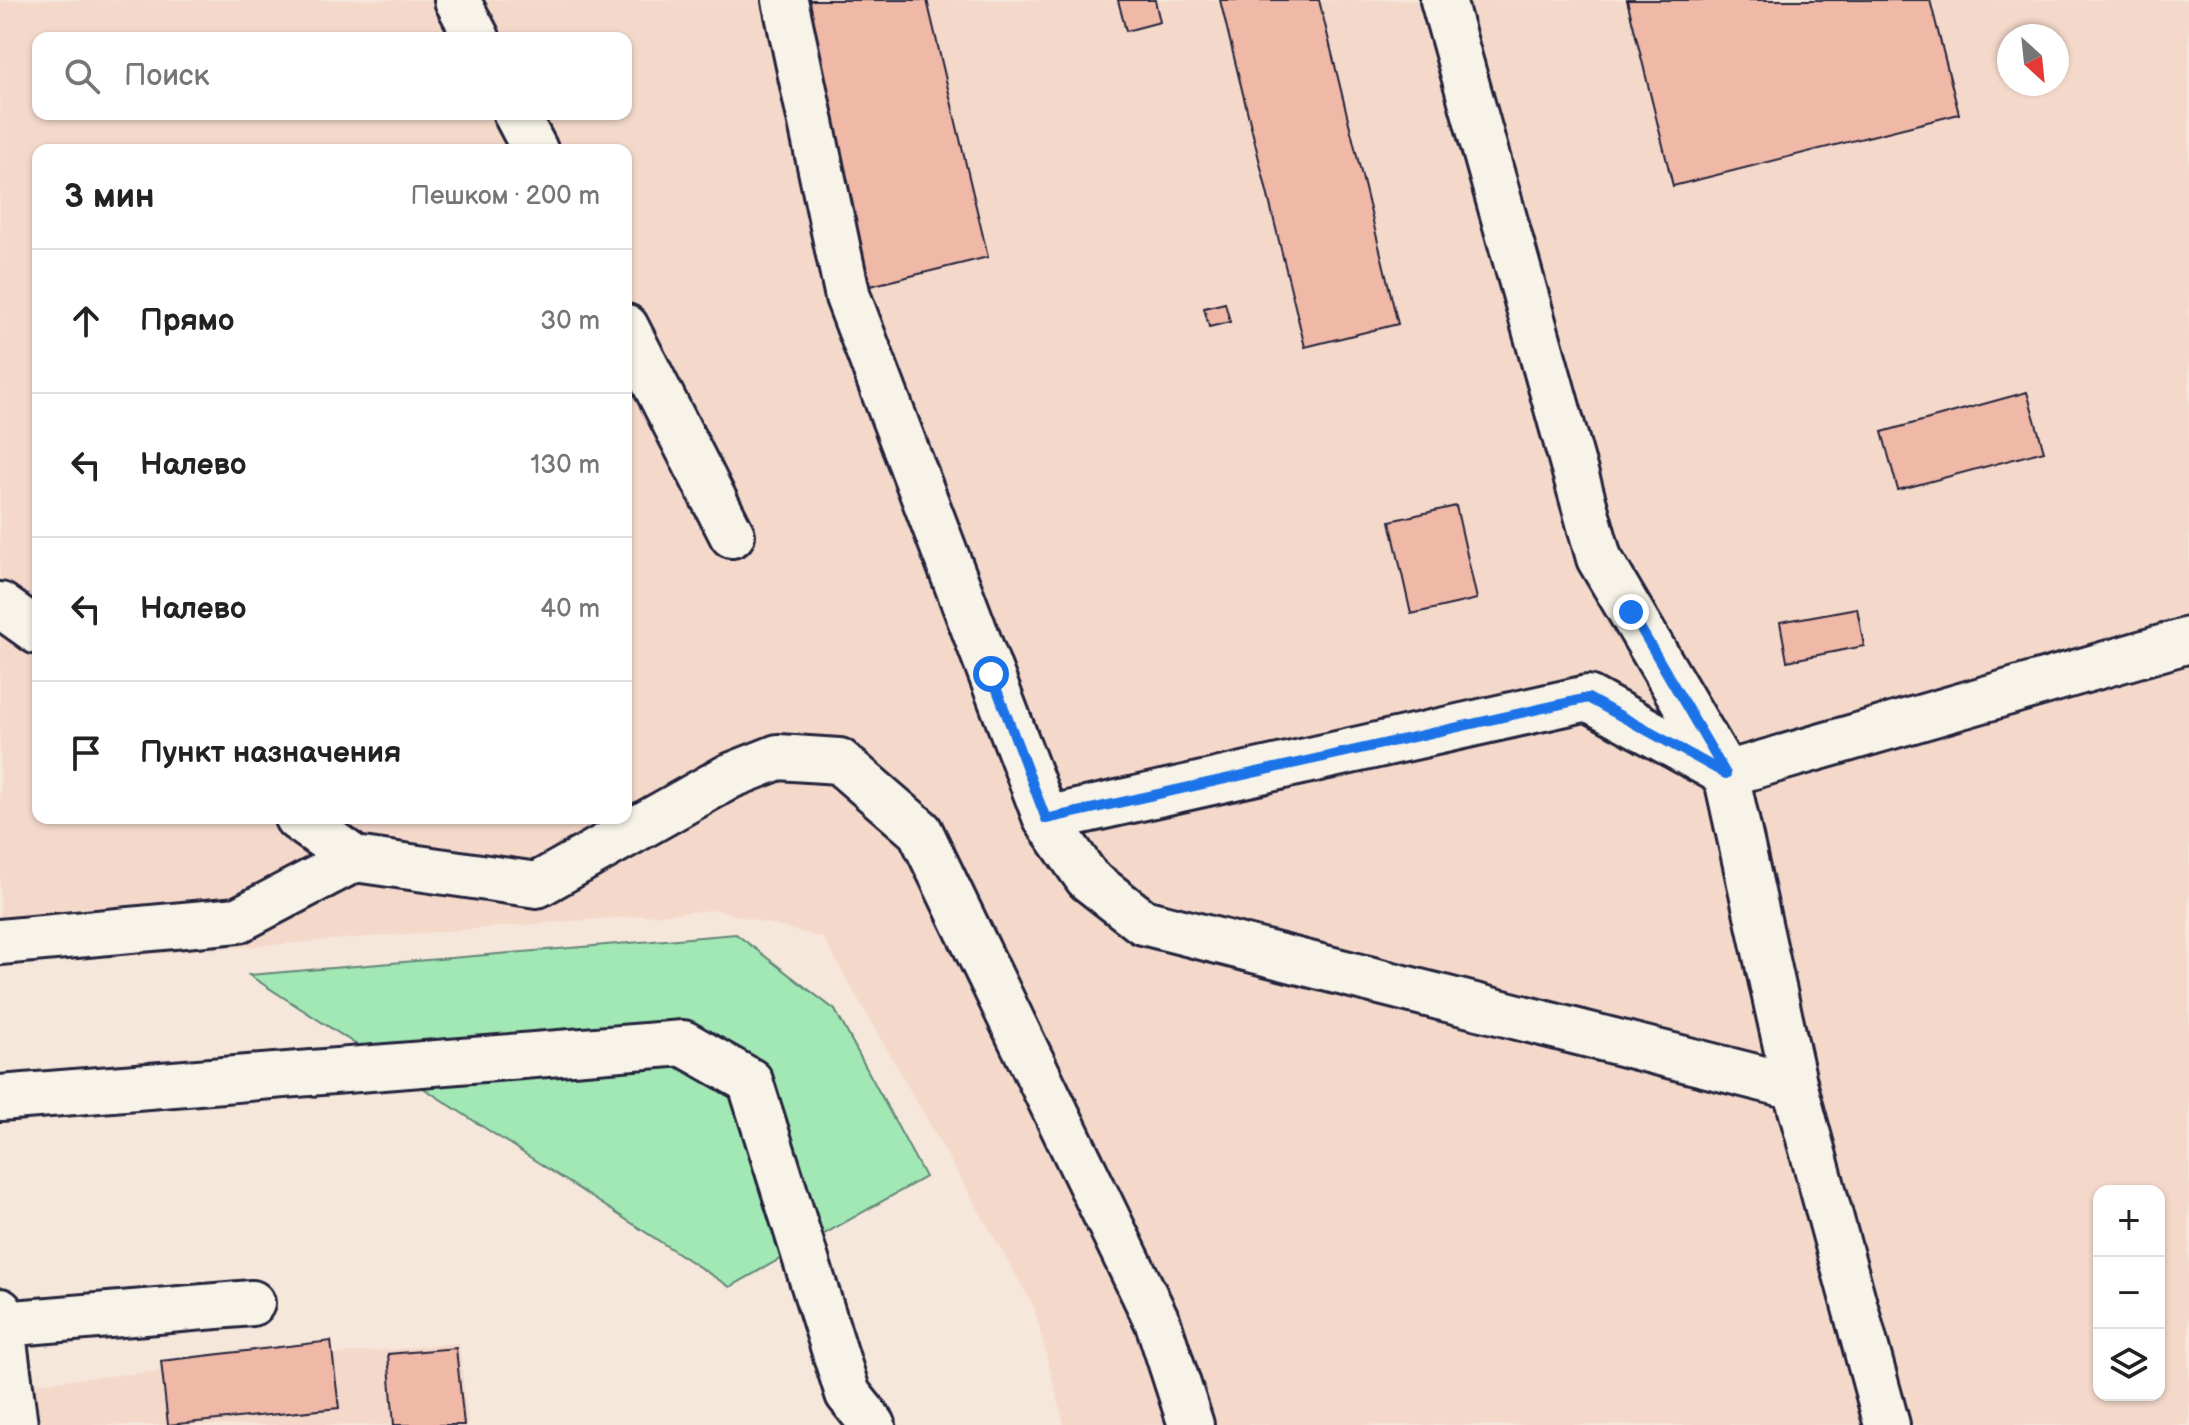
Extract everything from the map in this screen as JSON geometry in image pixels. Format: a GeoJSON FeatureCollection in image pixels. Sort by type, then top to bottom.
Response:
{"type":"FeatureCollection","features":[{"type":"Feature","properties":{"kind":"lane"},"geometry":{"type":"LineString","coordinates":[[457,0],[474,32]]}},
{"type":"Feature","properties":{"kind":"lane"},"geometry":{"type":"LineString","coordinates":[[785,0],[848,297],[1046,819],[1088,879],[1143,922],[1795,1087]]}},
{"type":"Feature","properties":{"kind":"lane"},"geometry":{"type":"LineString","coordinates":[[1443,0],[1599,558],[1726,774],[1795,1087],[1887,1425]]}},
{"type":"Feature","properties":{"kind":"lane"},"geometry":{"type":"LineString","coordinates":[[519,120],[532,144]]}},
{"type":"Feature","properties":{"kind":"lane"},"geometry":{"type":"LineString","coordinates":[[632,339],[732,535]]}},
{"type":"Feature","properties":{"kind":"lane"},"geometry":{"type":"LineString","coordinates":[[0,605],[32,628]]}},
{"type":"Feature","properties":{"kind":"lane"},"geometry":{"type":"LineString","coordinates":[[1046,819],[1588,698],[1726,774],[2189,640]]}},
{"type":"Feature","properties":{"kind":"lane"},"geometry":{"type":"LineString","coordinates":[[305,824],[355,859],[537,885],[730,776],[778,757],[839,761],[920,831],[1158,1323],[1191,1425]]}},
{"type":"Feature","properties":{"kind":"lane"},"geometry":{"type":"LineString","coordinates":[[0,942],[238,920],[355,859]]}},
{"type":"Feature","properties":{"kind":"lane"},"geometry":{"type":"LineString","coordinates":[[0,1098],[683,1043],[750,1081],[848,1394],[873,1425]]}},
{"type":"Feature","properties":{"kind":"lane"},"geometry":{"type":"LineString","coordinates":[[15,1425],[1,1318],[252,1303]]}},
{"type":"Feature","properties":{"kind":"shaded area"},"geometry":{"type":"Polygon","coordinates":[[[0,0],[2189,0],[2189,1425],[1064,1425],[1034,1307],[823,938],[716,910],[0,966],[0,0]]]}},
{"type":"Feature","properties":{"kind":"shaded area"},"geometry":{"type":"Polygon","coordinates":[[[459,1343],[468,1425],[0,1425],[0,1386],[459,1343]]]}},
{"type":"Feature","properties":{"kind":"green space"},"geometry":{"type":"Polygon","coordinates":[[[736,934],[835,1010],[925,1177],[730,1287],[249,975],[736,934]]]}},
{"type":"Feature","properties":{"kind":"building"},"geometry":{"type":"Polygon","coordinates":[[[794,0],[927,0],[988,257],[862,288],[794,0]]]}},
{"type":"Feature","properties":{"kind":"building"},"geometry":{"type":"Polygon","coordinates":[[[1118,0],[1155,0],[1160,22],[1126,31],[1118,0]]]}},
{"type":"Feature","properties":{"kind":"building"},"geometry":{"type":"Polygon","coordinates":[[[1220,0],[1319,0],[1398,324],[1305,347],[1220,0]]]}},
{"type":"Feature","properties":{"kind":"building"},"geometry":{"type":"Polygon","coordinates":[[[1627,0],[1930,0],[1959,114],[1673,186],[1627,0]]]}},
{"type":"Feature","properties":{"kind":"building"},"geometry":{"type":"Polygon","coordinates":[[[1225,303],[1230,322],[1209,327],[1204,308],[1225,303]]]}},
{"type":"Feature","properties":{"kind":"building"},"geometry":{"type":"Polygon","coordinates":[[[2027,392],[2044,451],[1898,490],[1882,432],[2027,392]]]}},
{"type":"Feature","properties":{"kind":"building"},"geometry":{"type":"Polygon","coordinates":[[[1456,506],[1477,599],[1411,614],[1390,521],[1456,506]]]}},
{"type":"Feature","properties":{"kind":"building"},"geometry":{"type":"Polygon","coordinates":[[[1857,608],[1864,646],[1787,661],[1780,622],[1857,608]]]}},
{"type":"Feature","properties":{"kind":"building"},"geometry":{"type":"Polygon","coordinates":[[[331,1341],[339,1408],[168,1425],[161,1361],[331,1341]]]}},
{"type":"Feature","properties":{"kind":"building"},"geometry":{"type":"Polygon","coordinates":[[[456,1348],[464,1425],[394,1425],[388,1354],[456,1348]]]}},
{"type":"Feature","properties":{"kind":"route"},"geometry":{"type":"LineString","coordinates":[[991,674],[1046,819],[1588,698],[1726,774],[1631,612]]}}]}
